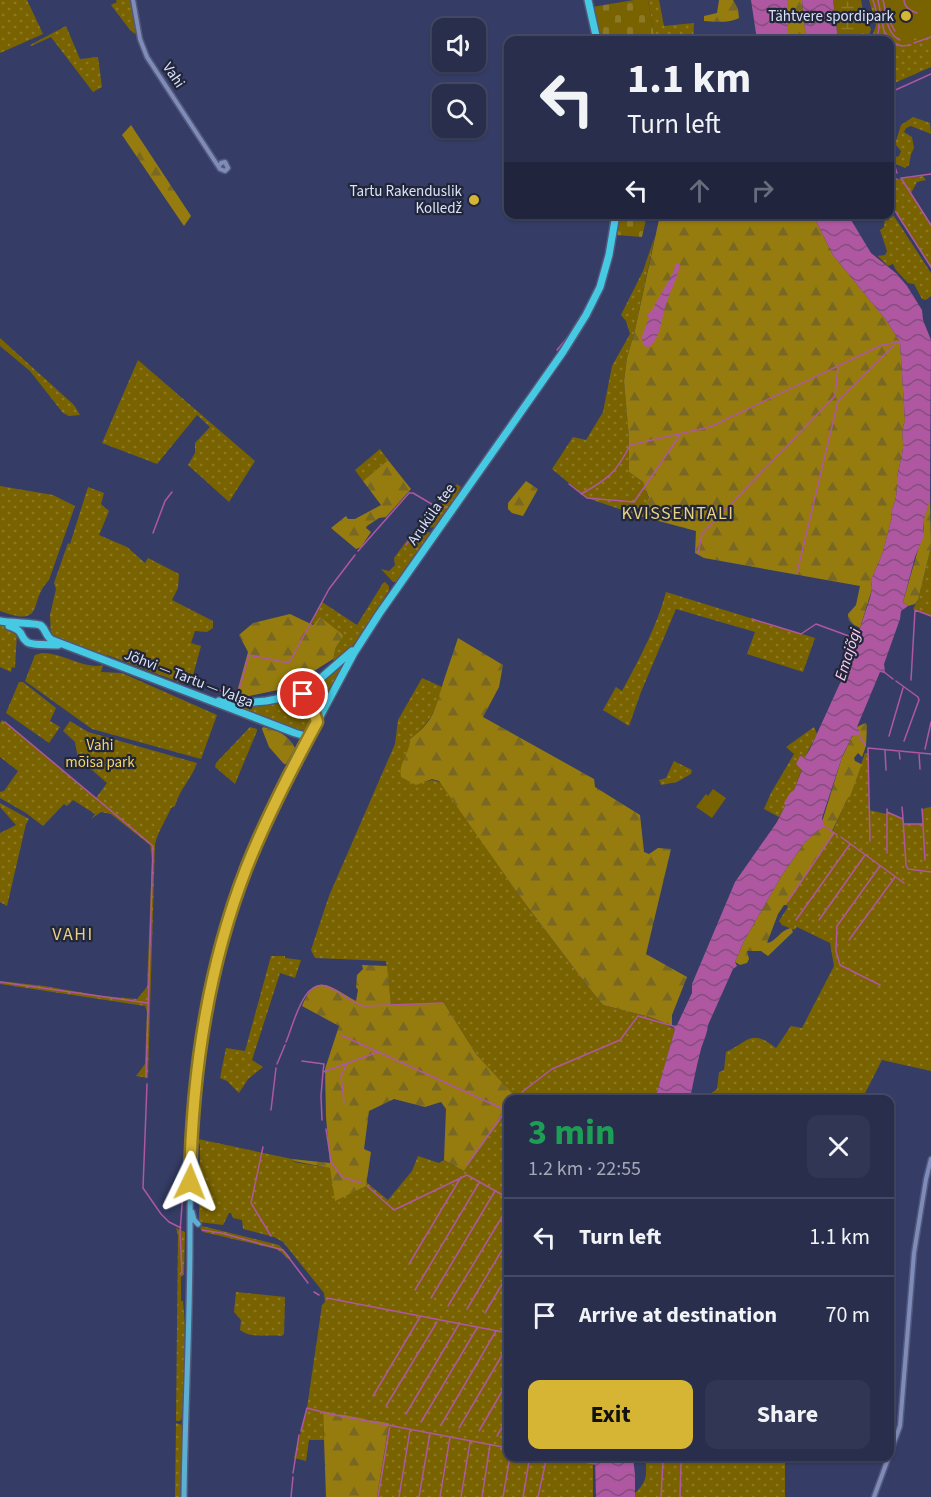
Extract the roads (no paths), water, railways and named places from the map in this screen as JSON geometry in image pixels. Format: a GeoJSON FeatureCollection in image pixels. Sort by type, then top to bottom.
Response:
{"type":"FeatureCollection","features":[{"type":"Feature","properties":{"kind":"highway"},"geometry":{"type":"LineString","coordinates":[[588,0],[596,36]]}},
{"type":"Feature","properties":{"kind":"highway","name":"Aruküla tee"},"geometry":{"type":"LineString","coordinates":[[369,630],[586,315],[600,287],[615,219]]}},
{"type":"Feature","properties":{"kind":"highway","name":"Jõhvi — Tartu — Valga"},"geometry":{"type":"LineString","coordinates":[[0,621],[37,624],[52,640],[75,650],[309,737]]}},
{"type":"Feature","properties":{"kind":"highway","name":"Jõhvi — Tartu — Valga"},"geometry":{"type":"LineString","coordinates":[[0,621],[19,630],[28,643],[75,650]]}},
{"type":"Feature","properties":{"kind":"highway"},"geometry":{"type":"LineString","coordinates":[[23,634],[28,625]]}},
{"type":"Feature","properties":{"kind":"highway"},"geometry":{"type":"LineString","coordinates":[[279,699],[307,687],[332,671],[352,652],[369,630]]}},
{"type":"Feature","properties":{"kind":"highway"},"geometry":{"type":"LineString","coordinates":[[309,737],[369,630]]}},
{"type":"Feature","properties":{"kind":"highway"},"geometry":{"type":"LineString","coordinates":[[40,644],[45,633]]}},
{"type":"Feature","properties":{"kind":"highway"},"geometry":{"type":"LineString","coordinates":[[192,694],[231,703],[266,701],[303,694],[310,699],[317,722]]}},
{"type":"Feature","properties":{"kind":"main road"},"geometry":{"type":"LineString","coordinates":[[288,775],[301,745],[295,733]]}},
{"type":"Feature","properties":{"kind":"main road"},"geometry":{"type":"LineString","coordinates":[[184,1497],[192,1121],[202,1029],[220,951],[245,871],[272,808],[309,737]]}},
{"type":"Feature","properties":{"kind":"main road"},"geometry":{"type":"LineString","coordinates":[[192,1121],[194,1145],[192,1214],[198,1224]]}},
{"type":"Feature","properties":{"kind":"street","name":"Vahi"},"geometry":{"type":"LineString","coordinates":[[133,0],[140,39],[147,57],[213,156],[221,164]]}},
{"type":"Feature","properties":{"kind":"street"},"geometry":{"type":"LineString","coordinates":[[894,1442],[900,1426],[914,1253],[931,1159]]}},
{"type":"Feature","properties":{"kind":"street"},"geometry":{"type":"LineString","coordinates":[[873,1497],[887,1461]]}},
{"type":"Feature","properties":{"kind":"water"},"geometry":{"type":"Polygon","coordinates":[[[751,0],[787,0],[787,36],[756,36],[751,0]]]}},
{"type":"Feature","properties":{"kind":"water"},"geometry":{"type":"Polygon","coordinates":[[[802,0],[833,0],[838,36],[806,36],[802,0]]]}},
{"type":"Feature","properties":{"kind":"water"},"geometry":{"type":"Polygon","coordinates":[[[815,219],[850,219],[871,253],[897,274],[922,310],[923,320],[931,340],[930,499],[924,519],[923,538],[915,557],[903,602],[908,606],[901,611],[884,664],[885,671],[880,672],[857,727],[861,734],[852,736],[842,757],[822,818],[824,826],[805,842],[782,875],[744,941],[735,962],[737,966],[733,969],[708,1025],[691,1095],[656,1095],[675,1029],[672,1026],[677,1025],[692,993],[692,984],[735,882],[777,822],[785,806],[784,803],[794,790],[802,770],[796,764],[800,756],[805,757],[810,749],[846,670],[870,598],[871,580],[882,555],[892,517],[891,511],[896,499],[905,421],[900,342],[886,320],[833,255],[815,219]]]}},
{"type":"Feature","properties":{"kind":"water"},"geometry":{"type":"Polygon","coordinates":[[[678,263],[679,271],[667,302],[659,333],[650,347],[643,346],[642,336],[649,318],[647,315],[678,263]]]}},
{"type":"Feature","properties":{"kind":"water"},"geometry":{"type":"Polygon","coordinates":[[[595,1461],[633,1461],[635,1497],[596,1497],[595,1461]]]}},
{"type":"Feature","properties":{"kind":"waterway"},"geometry":{"type":"LineString","coordinates":[[873,0],[878,15],[879,30],[877,36]]}},
{"type":"Feature","properties":{"kind":"waterway"},"geometry":{"type":"LineString","coordinates":[[878,0],[884,31],[887,36]]}},
{"type":"Feature","properties":{"kind":"waterway"},"geometry":{"type":"LineString","coordinates":[[883,0],[889,28],[900,40]]}},
{"type":"Feature","properties":{"kind":"waterway"},"geometry":{"type":"LineString","coordinates":[[904,0],[907,7],[917,13]]}},
{"type":"Feature","properties":{"kind":"waterway"},"geometry":{"type":"LineString","coordinates":[[892,18],[891,24],[895,31]]}},
{"type":"Feature","properties":{"kind":"waterway"},"geometry":{"type":"LineString","coordinates":[[914,43],[931,37]]}},
{"type":"Feature","properties":{"kind":"waterway"},"geometry":{"type":"LineString","coordinates":[[894,43],[902,46],[911,45]]}},
{"type":"Feature","properties":{"kind":"waterway"},"geometry":{"type":"LineString","coordinates":[[894,91],[931,74]]}},
{"type":"Feature","properties":{"kind":"waterway"},"geometry":{"type":"LineString","coordinates":[[894,164],[897,173]]}},
{"type":"Feature","properties":{"kind":"waterway"},"geometry":{"type":"LineString","coordinates":[[902,178],[931,174]]}},
{"type":"Feature","properties":{"kind":"waterway"},"geometry":{"type":"LineString","coordinates":[[901,178],[931,225]]}},
{"type":"Feature","properties":{"kind":"waterway"},"geometry":{"type":"LineString","coordinates":[[894,209],[931,267]]}},
{"type":"Feature","properties":{"kind":"waterway"},"geometry":{"type":"LineString","coordinates":[[557,350],[571,333]]}},
{"type":"Feature","properties":{"kind":"waterway"},"geometry":{"type":"LineString","coordinates":[[581,494],[610,474],[621,462],[630,445],[710,427],[882,345],[899,342]]}},
{"type":"Feature","properties":{"kind":"waterway"},"geometry":{"type":"LineString","coordinates":[[797,573],[838,401],[894,345]]}},
{"type":"Feature","properties":{"kind":"waterway"},"geometry":{"type":"LineString","coordinates":[[698,553],[702,534],[835,396],[838,367]]}},
{"type":"Feature","properties":{"kind":"waterway"},"geometry":{"type":"LineString","coordinates":[[569,484],[587,498],[634,502],[680,435]]}},
{"type":"Feature","properties":{"kind":"waterway"},"geometry":{"type":"LineString","coordinates":[[153,533],[165,501],[172,492]]}},
{"type":"Feature","properties":{"kind":"waterway"},"geometry":{"type":"LineString","coordinates":[[358,551],[409,493],[413,493],[440,509],[446,507]]}},
{"type":"Feature","properties":{"kind":"waterway"},"geometry":{"type":"LineString","coordinates":[[406,545],[429,514],[437,508]]}},
{"type":"Feature","properties":{"kind":"waterway"},"geometry":{"type":"LineString","coordinates":[[209,687],[237,696],[249,655],[289,663],[329,589],[355,555]]}},
{"type":"Feature","properties":{"kind":"waterway"},"geometry":{"type":"LineString","coordinates":[[911,680],[915,610],[931,616]]}},
{"type":"Feature","properties":{"kind":"waterway","name":"Emajõgi"},"geometry":{"type":"LineString","coordinates":[[752,619],[801,634],[816,624],[857,639]]}},
{"type":"Feature","properties":{"kind":"waterway"},"geometry":{"type":"LineString","coordinates":[[884,672],[893,679]]}},
{"type":"Feature","properties":{"kind":"waterway"},"geometry":{"type":"LineString","coordinates":[[896,681],[919,700],[904,741]]}},
{"type":"Feature","properties":{"kind":"waterway"},"geometry":{"type":"LineString","coordinates":[[889,736],[903,688]]}},
{"type":"Feature","properties":{"kind":"waterway"},"geometry":{"type":"LineString","coordinates":[[5,722],[153,846],[146,1077]]}},
{"type":"Feature","properties":{"kind":"waterway"},"geometry":{"type":"LineString","coordinates":[[925,749],[931,722]]}},
{"type":"Feature","properties":{"kind":"waterway"},"geometry":{"type":"LineString","coordinates":[[859,735],[865,745]]}},
{"type":"Feature","properties":{"kind":"waterway"},"geometry":{"type":"LineString","coordinates":[[870,841],[868,748],[931,754]]}},
{"type":"Feature","properties":{"kind":"waterway"},"geometry":{"type":"LineString","coordinates":[[885,750],[886,770]]}},
{"type":"Feature","properties":{"kind":"waterway"},"geometry":{"type":"LineString","coordinates":[[899,751],[900,759]]}},
{"type":"Feature","properties":{"kind":"waterway"},"geometry":{"type":"LineString","coordinates":[[919,753],[920,769]]}},
{"type":"Feature","properties":{"kind":"waterway"},"geometry":{"type":"LineString","coordinates":[[902,807],[903,818]]}},
{"type":"Feature","properties":{"kind":"waterway"},"geometry":{"type":"LineString","coordinates":[[887,809],[887,853]]}},
{"type":"Feature","properties":{"kind":"waterway"},"geometry":{"type":"LineString","coordinates":[[922,809],[923,823]]}},
{"type":"Feature","properties":{"kind":"waterway"},"geometry":{"type":"LineString","coordinates":[[887,812],[903,819],[908,869],[931,872]]}},
{"type":"Feature","properties":{"kind":"waterway"},"geometry":{"type":"LineString","coordinates":[[903,824],[923,824],[925,860]]}},
{"type":"Feature","properties":{"kind":"waterway"},"geometry":{"type":"LineString","coordinates":[[823,825],[837,835]]}},
{"type":"Feature","properties":{"kind":"waterway"},"geometry":{"type":"LineString","coordinates":[[788,901],[834,833]]}},
{"type":"Feature","properties":{"kind":"waterway"},"geometry":{"type":"LineString","coordinates":[[841,837],[904,883]]}},
{"type":"Feature","properties":{"kind":"waterway"},"geometry":{"type":"LineString","coordinates":[[796,920],[850,844]]}},
{"type":"Feature","properties":{"kind":"waterway"},"geometry":{"type":"LineString","coordinates":[[819,920],[865,855]]}},
{"type":"Feature","properties":{"kind":"waterway"},"geometry":{"type":"LineString","coordinates":[[880,866],[837,926],[836,951],[840,965],[880,985]]}},
{"type":"Feature","properties":{"kind":"waterway"},"geometry":{"type":"LineString","coordinates":[[849,940],[895,877]]}},
{"type":"Feature","properties":{"kind":"waterway"},"geometry":{"type":"LineString","coordinates":[[0,982],[148,1003]]}},
{"type":"Feature","properties":{"kind":"waterway"},"geometry":{"type":"LineString","coordinates":[[286,1042],[301,1003],[307,994],[322,985],[364,1006],[442,1003]]}},
{"type":"Feature","properties":{"kind":"waterway"},"geometry":{"type":"LineString","coordinates":[[522,1092],[552,1069],[620,1040],[638,1016],[673,1026]]}},
{"type":"Feature","properties":{"kind":"waterway"},"geometry":{"type":"LineString","coordinates":[[341,1035],[501,1108],[504,1105]]}},
{"type":"Feature","properties":{"kind":"waterway"},"geometry":{"type":"LineString","coordinates":[[277,1064],[285,1045]]}},
{"type":"Feature","properties":{"kind":"waterway"},"geometry":{"type":"LineString","coordinates":[[322,1120],[323,1072],[378,1052]]}},
{"type":"Feature","properties":{"kind":"waterway"},"geometry":{"type":"LineString","coordinates":[[302,1061],[324,1064],[323,1071]]}},
{"type":"Feature","properties":{"kind":"waterway"},"geometry":{"type":"LineString","coordinates":[[344,1102],[341,1076],[347,1063]]}},
{"type":"Feature","properties":{"kind":"waterway"},"geometry":{"type":"LineString","coordinates":[[271,1110],[276,1068]]}},
{"type":"Feature","properties":{"kind":"waterway"},"geometry":{"type":"LineString","coordinates":[[147,1084],[143,1188],[161,1214],[169,1222],[181,1228]]}},
{"type":"Feature","properties":{"kind":"waterway"},"geometry":{"type":"LineString","coordinates":[[467,1165],[504,1113]]}},
{"type":"Feature","properties":{"kind":"waterway"},"geometry":{"type":"LineString","coordinates":[[326,1129],[331,1162],[342,1177],[361,1183]]}},
{"type":"Feature","properties":{"kind":"waterway"},"geometry":{"type":"LineString","coordinates":[[180,1274],[182,1272],[180,1232],[187,1139]]}},
{"type":"Feature","properties":{"kind":"waterway"},"geometry":{"type":"LineString","coordinates":[[263,1147],[251,1203],[271,1236]]}},
{"type":"Feature","properties":{"kind":"waterway"},"geometry":{"type":"LineString","coordinates":[[367,1186],[394,1210],[467,1175],[504,1196]]}},
{"type":"Feature","properties":{"kind":"waterway"},"geometry":{"type":"LineString","coordinates":[[409,1264],[461,1177]]}},
{"type":"Feature","properties":{"kind":"waterway"},"geometry":{"type":"LineString","coordinates":[[415,1290],[479,1183]]}},
{"type":"Feature","properties":{"kind":"waterway"},"geometry":{"type":"LineString","coordinates":[[431,1298],[495,1191]]}},
{"type":"Feature","properties":{"kind":"waterway"},"geometry":{"type":"LineString","coordinates":[[448,1306],[504,1214]]}},
{"type":"Feature","properties":{"kind":"waterway"},"geometry":{"type":"LineString","coordinates":[[202,1230],[283,1250],[308,1283]]}},
{"type":"Feature","properties":{"kind":"waterway"},"geometry":{"type":"LineString","coordinates":[[467,1309],[504,1247]]}},
{"type":"Feature","properties":{"kind":"waterway"},"geometry":{"type":"LineString","coordinates":[[485,1313],[504,1281]]}},
{"type":"Feature","properties":{"kind":"waterway"},"geometry":{"type":"LineString","coordinates":[[314,1292],[319,1295]]}},
{"type":"Feature","properties":{"kind":"waterway"},"geometry":{"type":"LineString","coordinates":[[327,1298],[504,1332]]}},
{"type":"Feature","properties":{"kind":"waterway"},"geometry":{"type":"LineString","coordinates":[[373,1396],[420,1317]]}},
{"type":"Feature","properties":{"kind":"waterway"},"geometry":{"type":"LineString","coordinates":[[386,1406],[437,1322]]}},
{"type":"Feature","properties":{"kind":"waterway"},"geometry":{"type":"LineString","coordinates":[[406,1414],[459,1324]]}},
{"type":"Feature","properties":{"kind":"waterway"},"geometry":{"type":"LineString","coordinates":[[421,1422],[477,1328]]}},
{"type":"Feature","properties":{"kind":"waterway"},"geometry":{"type":"LineString","coordinates":[[441,1425],[496,1331]]}},
{"type":"Feature","properties":{"kind":"waterway"},"geometry":{"type":"LineString","coordinates":[[459,1428],[504,1352]]}},
{"type":"Feature","properties":{"kind":"waterway"},"geometry":{"type":"LineString","coordinates":[[479,1431],[504,1388]]}},
{"type":"Feature","properties":{"kind":"waterway"},"geometry":{"type":"LineString","coordinates":[[301,1431],[307,1408],[504,1447]]}},
{"type":"Feature","properties":{"kind":"waterway"},"geometry":{"type":"LineString","coordinates":[[497,1436],[504,1424]]}},
{"type":"Feature","properties":{"kind":"waterway"},"geometry":{"type":"LineString","coordinates":[[378,1497],[390,1425]]}},
{"type":"Feature","properties":{"kind":"waterway"},"geometry":{"type":"LineString","coordinates":[[399,1497],[410,1430]]}},
{"type":"Feature","properties":{"kind":"waterway"},"geometry":{"type":"LineString","coordinates":[[419,1497],[430,1433]]}},
{"type":"Feature","properties":{"kind":"waterway"},"geometry":{"type":"LineString","coordinates":[[293,1473],[299,1435]]}},
{"type":"Feature","properties":{"kind":"waterway"},"geometry":{"type":"LineString","coordinates":[[440,1497],[450,1437]]}},
{"type":"Feature","properties":{"kind":"waterway"},"geometry":{"type":"LineString","coordinates":[[461,1497],[470,1442]]}},
{"type":"Feature","properties":{"kind":"waterway"},"geometry":{"type":"LineString","coordinates":[[482,1497],[490,1445]]}},
{"type":"Feature","properties":{"kind":"waterway"},"geometry":{"type":"LineString","coordinates":[[503,1497],[509,1461]]}},
{"type":"Feature","properties":{"kind":"waterway"},"geometry":{"type":"LineString","coordinates":[[523,1497],[529,1461]]}},
{"type":"Feature","properties":{"kind":"waterway"},"geometry":{"type":"LineString","coordinates":[[538,1497],[546,1461]]}},
{"type":"Feature","properties":{"kind":"waterway"},"geometry":{"type":"LineString","coordinates":[[580,1461],[595,1464]]}},
{"type":"Feature","properties":{"kind":"waterway"},"geometry":{"type":"LineString","coordinates":[[661,1497],[663,1461]]}},
{"type":"Feature","properties":{"kind":"waterway"},"geometry":{"type":"LineString","coordinates":[[680,1497],[681,1464]]}},
{"type":"Feature","properties":{"kind":"waterway"},"geometry":{"type":"LineString","coordinates":[[291,1497],[293,1477]]}},
{"type":"Feature","properties":{"kind":"place","name":"Tähtvere spordipark"},"geometry":{"type":"Point","coordinates":[906,16]}},
{"type":"Feature","properties":{"kind":"place","name":"Tartu Rakenduslik Kolledž"},"geometry":{"type":"Point","coordinates":[474,200]}},
{"type":"Feature","properties":{"kind":"district","name":"KVISSENTALI"},"geometry":{"type":"Point","coordinates":[678,513]}},
{"type":"Feature","properties":{"kind":"district","name":"VAHI"},"geometry":{"type":"Point","coordinates":[73,934]}},
{"type":"Feature","properties":{"kind":"park label","name":"Vahi mõisa park"},"geometry":{"type":"Point","coordinates":[100,754]}}]}
